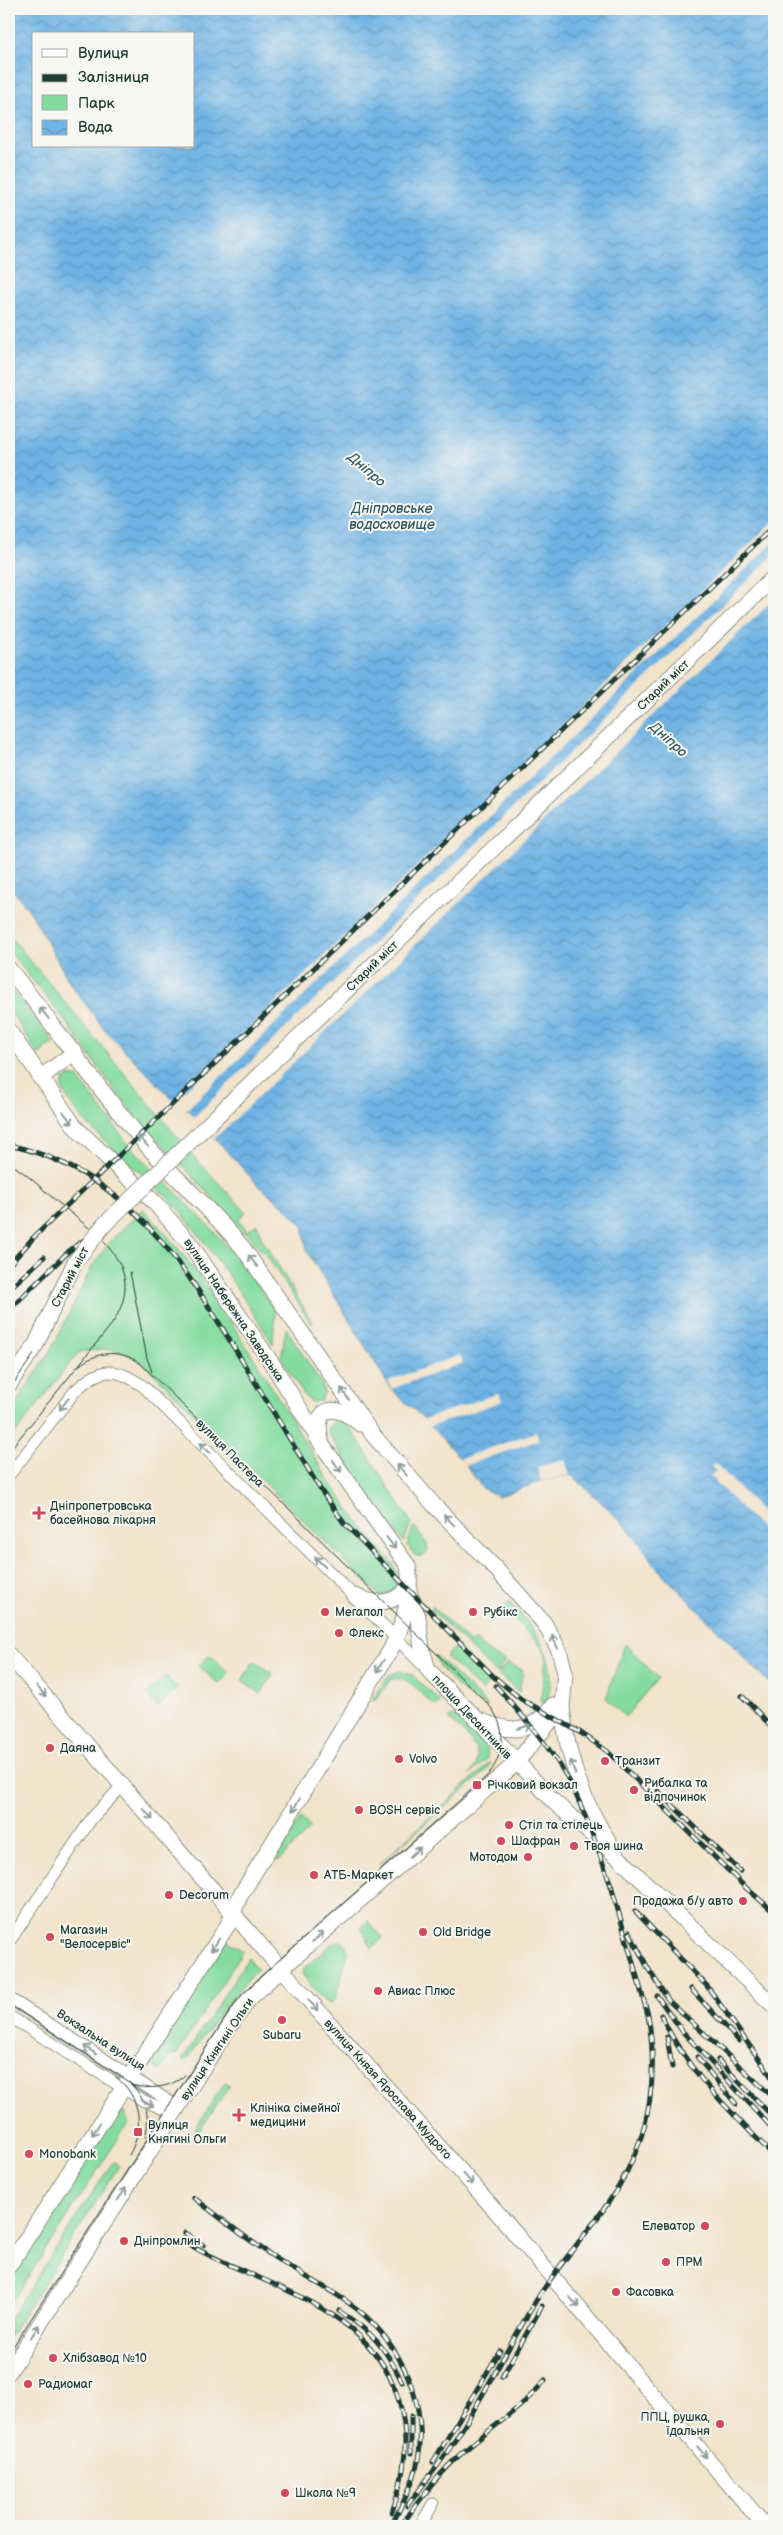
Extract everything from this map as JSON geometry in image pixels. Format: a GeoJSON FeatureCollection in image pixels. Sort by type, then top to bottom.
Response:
{"type":"FeatureCollection","features":[{"type":"Feature","properties":{"kind":"main road","name":"Старий міст"},"geometry":{"type":"LineString","coordinates":[[9,1385],[35,1346],[75,1262],[104,1225],[774,577]]}},
{"type":"Feature","properties":{"kind":"main road"},"geometry":{"type":"LineString","coordinates":[[9,969],[138,1135],[176,1178],[222,1222],[265,1276],[372,1435]]}},
{"type":"Feature","properties":{"kind":"main road"},"geometry":{"type":"LineString","coordinates":[[9,980],[23,987]]}},
{"type":"Feature","properties":{"kind":"main road","name":"вулиця Набережна Заводська"},"geometry":{"type":"LineString","coordinates":[[9,1031],[76,1128],[154,1202],[191,1245],[273,1365],[322,1445],[408,1566],[408,1588]]}},
{"type":"Feature","properties":{"kind":"main road"},"geometry":{"type":"LineString","coordinates":[[40,1078],[75,1052]]}},
{"type":"Feature","properties":{"kind":"main road"},"geometry":{"type":"LineString","coordinates":[[322,1445],[318,1427],[319,1419],[325,1412],[332,1409],[348,1413],[372,1435],[433,1504],[497,1570],[544,1623],[556,1643],[565,1673],[562,1706],[567,1745],[578,1783],[597,1825],[618,1857]]}},
{"type":"Feature","properties":{"kind":"main road"},"geometry":{"type":"LineString","coordinates":[[355,1596],[375,1603],[384,1602],[402,1595],[408,1588]]}},
{"type":"Feature","properties":{"kind":"main road"},"geometry":{"type":"LineString","coordinates":[[9,2266],[229,1924],[240,1896],[396,1638],[405,1611],[408,1588]]}},
{"type":"Feature","properties":{"kind":"main road","name":"площа Десантників"},"geometry":{"type":"LineString","coordinates":[[408,1588],[418,1616],[422,1649],[428,1670],[478,1720],[516,1764],[562,1706]]}},
{"type":"Feature","properties":{"kind":"main road","name":"вулиця Князя Ярослава Мудрого"},"geometry":{"type":"LineString","coordinates":[[9,1655],[234,1912],[281,1969],[495,2210],[765,2526]]}},
{"type":"Feature","properties":{"kind":"main road"},"geometry":{"type":"LineString","coordinates":[[478,1720],[502,1729],[530,1726],[542,1717],[553,1704],[565,1673]]}},
{"type":"Feature","properties":{"kind":"main road"},"geometry":{"type":"LineString","coordinates":[[516,1764],[554,1802],[618,1857],[774,2006]]}},
{"type":"Feature","properties":{"kind":"main road","name":"вулиця Княгині Ольги"},"geometry":{"type":"LineString","coordinates":[[9,2372],[241,2010],[261,1987],[281,1969],[516,1764]]}},
{"type":"Feature","properties":{"kind":"street","name":"вулиця Пастера"},"geometry":{"type":"LineString","coordinates":[[9,1474],[75,1391],[86,1380],[100,1373],[114,1371],[129,1376],[143,1386],[428,1670]]}},
{"type":"Feature","properties":{"kind":"street"},"geometry":{"type":"LineString","coordinates":[[9,1942],[92,1818],[123,1785]]}},
{"type":"Feature","properties":{"kind":"street","name":"Вокзальна вулиця"},"geometry":{"type":"LineString","coordinates":[[9,1998],[127,2082],[148,2104],[176,2110]]}},
{"type":"Feature","properties":{"kind":"street","name":"Вокзальна вулиця"},"geometry":{"type":"LineString","coordinates":[[9,2016],[127,2082]]}},
{"type":"Feature","properties":{"kind":"street"},"geometry":{"type":"LineString","coordinates":[[420,2526],[434,2504]]}},
{"type":"Feature","properties":{"kind":"green space"},"geometry":{"type":"Polygon","coordinates":[[[9,935],[195,1158],[246,1212],[238,1220],[248,1231],[257,1224],[262,1239],[313,1323],[311,1323],[267,1256],[133,1113],[114,1089],[63,1018],[9,951],[9,935]]]}},
{"type":"Feature","properties":{"kind":"green space"},"geometry":{"type":"Polygon","coordinates":[[[9,986],[55,1044],[46,1047],[39,1056],[9,1009],[9,986]]]}},
{"type":"Feature","properties":{"kind":"green space"},"geometry":{"type":"Polygon","coordinates":[[[71,1076],[78,1078],[130,1146],[212,1229],[250,1274],[275,1311],[273,1344],[228,1276],[179,1210],[151,1182],[97,1134],[69,1102],[62,1087],[64,1079],[71,1076]]]}},
{"type":"Feature","properties":{"kind":"green space"},"geometry":{"type":"Polygon","coordinates":[[[143,1209],[199,1275],[224,1311],[345,1504],[393,1564],[397,1574],[397,1584],[394,1590],[381,1597],[141,1361],[124,1353],[104,1349],[78,1353],[9,1442],[9,1413],[50,1352],[93,1265],[113,1238],[143,1209]]]}},
{"type":"Feature","properties":{"kind":"green space"},"geometry":{"type":"Polygon","coordinates":[[[286,1328],[323,1386],[324,1394],[320,1401],[312,1402],[306,1398],[281,1358],[286,1328]]]}},
{"type":"Feature","properties":{"kind":"green space"},"geometry":{"type":"Polygon","coordinates":[[[336,1419],[347,1423],[411,1522],[404,1542],[373,1501],[330,1436],[327,1428],[336,1419]]]}},
{"type":"Feature","properties":{"kind":"green space"},"geometry":{"type":"Polygon","coordinates":[[[414,1526],[427,1544],[428,1551],[424,1556],[416,1556],[407,1545],[414,1526]]]}},
{"type":"Feature","properties":{"kind":"green space"},"geometry":{"type":"Polygon","coordinates":[[[509,1601],[537,1635],[544,1648],[549,1661],[551,1674],[550,1689],[545,1704],[541,1702],[546,1656],[544,1650],[503,1607],[509,1601]]]}},
{"type":"Feature","properties":{"kind":"green space"},"geometry":{"type":"Polygon","coordinates":[[[432,1606],[470,1643],[475,1640],[492,1655],[505,1661],[496,1673],[432,1611],[432,1606]]]}},
{"type":"Feature","properties":{"kind":"green space"},"geometry":{"type":"Polygon","coordinates":[[[625,1644],[658,1678],[625,1717],[606,1698],[625,1644]]]}},
{"type":"Feature","properties":{"kind":"green space"},"geometry":{"type":"Polygon","coordinates":[[[457,1645],[489,1682],[482,1691],[446,1657],[457,1645]]]}},
{"type":"Feature","properties":{"kind":"green space"},"geometry":{"type":"Polygon","coordinates":[[[210,1655],[229,1673],[219,1684],[198,1666],[210,1655]]]}},
{"type":"Feature","properties":{"kind":"green space"},"geometry":{"type":"Polygon","coordinates":[[[435,1655],[488,1706],[465,1693],[442,1669],[435,1655]]]}},
{"type":"Feature","properties":{"kind":"green space"},"geometry":{"type":"Polygon","coordinates":[[[254,1661],[273,1674],[261,1694],[242,1680],[254,1661]]]}},
{"type":"Feature","properties":{"kind":"green space"},"geometry":{"type":"Polygon","coordinates":[[[507,1663],[523,1670],[519,1692],[498,1674],[507,1663]]]}},
{"type":"Feature","properties":{"kind":"green space"},"geometry":{"type":"Polygon","coordinates":[[[400,1671],[412,1675],[440,1701],[438,1706],[426,1699],[411,1683],[398,1679],[390,1680],[378,1697],[372,1700],[389,1675],[400,1671]]]}},
{"type":"Feature","properties":{"kind":"green space"},"geometry":{"type":"Polygon","coordinates":[[[166,1676],[178,1688],[158,1707],[146,1695],[166,1676]]]}},
{"type":"Feature","properties":{"kind":"green space"},"geometry":{"type":"Polygon","coordinates":[[[455,1716],[477,1735],[486,1747],[488,1754],[487,1760],[469,1775],[475,1767],[477,1752],[468,1738],[449,1719],[455,1716]]]}},
{"type":"Feature","properties":{"kind":"green space"},"geometry":{"type":"Polygon","coordinates":[[[491,1762],[486,1771],[379,1864],[491,1762]]]}},
{"type":"Feature","properties":{"kind":"green space"},"geometry":{"type":"Polygon","coordinates":[[[301,1818],[311,1828],[279,1861],[275,1858],[301,1818]]]}},
{"type":"Feature","properties":{"kind":"green space"},"geometry":{"type":"Polygon","coordinates":[[[368,1921],[383,1938],[372,1948],[361,1928],[368,1921]]]}},
{"type":"Feature","properties":{"kind":"green space"},"geometry":{"type":"Polygon","coordinates":[[[227,1940],[243,1951],[177,2054],[171,2055],[160,2071],[148,2063],[227,1940]]]}},
{"type":"Feature","properties":{"kind":"green space"},"geometry":{"type":"Polygon","coordinates":[[[340,1941],[345,1944],[348,1952],[335,1999],[330,2004],[324,2001],[302,1974],[304,1968],[333,1943],[340,1941]]]}},
{"type":"Feature","properties":{"kind":"green space"},"geometry":{"type":"Polygon","coordinates":[[[248,1958],[257,1969],[223,2009],[189,2057],[185,2061],[182,2060],[248,1958]]]}},
{"type":"Feature","properties":{"kind":"green space"},"geometry":{"type":"Polygon","coordinates":[[[225,2082],[230,2085],[198,2133],[194,2131],[225,2082]]]}},
{"type":"Feature","properties":{"kind":"green space"},"geometry":{"type":"Polygon","coordinates":[[[118,2108],[124,2112],[129,2122],[9,2306],[9,2279],[118,2108]]]}},
{"type":"Feature","properties":{"kind":"green space"},"geometry":{"type":"Polygon","coordinates":[[[113,2162],[119,2166],[9,2337],[9,2320],[113,2162]]]}},
{"type":"Feature","properties":{"kind":"water","name":"Дніпровське водосховище"},"geometry":{"type":"Polygon","coordinates":[[[9,9],[774,9],[774,1688],[654,1565],[628,1529],[574,1477],[570,1475],[541,1481],[498,1497],[482,1488],[466,1465],[424,1419],[391,1389],[307,1251],[303,1226],[285,1207],[258,1185],[190,1111],[173,1100],[105,1030],[71,985],[31,913],[9,885],[9,9]]]}},
{"type":"Feature","properties":{"kind":"pier"},"geometry":{"type":"Polygon","coordinates":[[[774,521],[774,542],[185,1111],[172,1103],[774,521]]]}},
{"type":"Feature","properties":{"kind":"pier"},"geometry":{"type":"Polygon","coordinates":[[[774,555],[774,599],[213,1140],[193,1118],[774,555]]]}},
{"type":"Feature","properties":{"kind":"pier"},"geometry":{"type":"Polygon","coordinates":[[[460,1355],[463,1363],[391,1389],[388,1381],[460,1355]]]}},
{"type":"Feature","properties":{"kind":"pier"},"geometry":{"type":"Polygon","coordinates":[[[499,1393],[502,1401],[429,1427],[424,1419],[499,1393]]]}},
{"type":"Feature","properties":{"kind":"pier"},"geometry":{"type":"Polygon","coordinates":[[[536,1432],[539,1440],[466,1465],[459,1459],[536,1432]]]}},
{"type":"Feature","properties":{"kind":"pier"},"geometry":{"type":"Polygon","coordinates":[[[565,1460],[570,1475],[541,1481],[537,1467],[565,1460]]]}},
{"type":"Feature","properties":{"kind":"pier"},"geometry":{"type":"Polygon","coordinates":[[[716,1464],[774,1524],[774,1542],[710,1476],[716,1471],[712,1467],[716,1464]]]}},
{"type":"Feature","properties":{"kind":"tram line"},"geometry":{"type":"LineString","coordinates":[[9,1390],[32,1357],[78,1263],[99,1234],[774,581]]}},
{"type":"Feature","properties":{"kind":"tram line"},"geometry":{"type":"LineString","coordinates":[[9,1163],[29,1177],[103,1241],[115,1255],[122,1270],[125,1286],[122,1304],[112,1324],[9,1451]]}},
{"type":"Feature","properties":{"kind":"tram line"},"geometry":{"type":"LineString","coordinates":[[130,1272],[147,1358],[152,1372]]}},
{"type":"Feature","properties":{"kind":"tram line"},"geometry":{"type":"LineString","coordinates":[[9,2353],[237,2000],[261,1976],[486,1777],[498,1759],[502,1740],[499,1721],[487,1703],[141,1364],[124,1355],[108,1354],[91,1358],[76,1368]]}},
{"type":"Feature","properties":{"kind":"tram line"},"geometry":{"type":"LineString","coordinates":[[9,2004],[128,2081],[134,2087],[145,2106],[148,2121],[145,2137]]}},
{"type":"Feature","properties":{"kind":"tram line"},"geometry":{"type":"LineString","coordinates":[[131,2085],[160,2087],[173,2083],[185,2075]]}},
{"type":"Feature","properties":{"kind":"tram line"},"geometry":{"type":"LineString","coordinates":[[116,2077],[131,2094],[138,2113],[139,2124],[137,2134],[129,2155]]}},
{"type":"Feature","properties":{"kind":"railway"},"geometry":{"type":"LineString","coordinates":[[9,1265],[33,1238],[774,526]]}},
{"type":"Feature","properties":{"kind":"railway"},"geometry":{"type":"LineString","coordinates":[[9,1310],[69,1251],[99,1229],[774,577]]}},
{"type":"Feature","properties":{"kind":"railway"},"geometry":{"type":"LineString","coordinates":[[9,1145],[50,1157],[87,1176],[119,1199],[148,1226],[197,1289],[322,1492],[344,1523],[493,1676],[521,1699],[581,1733],[607,1751],[744,1886],[774,1912]]}},
{"type":"Feature","properties":{"kind":"railway"},"geometry":{"type":"LineString","coordinates":[[9,1289],[44,1257]]}},
{"type":"Feature","properties":{"kind":"railway"},"geometry":{"type":"LineString","coordinates":[[496,1686],[543,1741],[567,1777],[586,1818],[612,1888]]}},
{"type":"Feature","properties":{"kind":"railway"},"geometry":{"type":"LineString","coordinates":[[742,1696],[774,1729]]}},
{"type":"Feature","properties":{"kind":"railway"},"geometry":{"type":"LineString","coordinates":[[658,1791],[740,1871]]}},
{"type":"Feature","properties":{"kind":"railway"},"geometry":{"type":"LineString","coordinates":[[425,2482],[456,2439],[543,2290],[608,2203],[621,2182],[641,2137],[651,2090],[652,2065],[648,2015],[610,1882]]}},
{"type":"Feature","properties":{"kind":"railway"},"geometry":{"type":"LineString","coordinates":[[635,1911],[707,1986],[774,2080]]}},
{"type":"Feature","properties":{"kind":"railway"},"geometry":{"type":"LineString","coordinates":[[629,1932],[649,1970],[669,2001],[774,2098]]}},
{"type":"Feature","properties":{"kind":"railway"},"geometry":{"type":"LineString","coordinates":[[691,1989],[739,2041]]}},
{"type":"Feature","properties":{"kind":"railway"},"geometry":{"type":"LineString","coordinates":[[657,1996],[683,2032],[774,2130]]}},
{"type":"Feature","properties":{"kind":"railway"},"geometry":{"type":"LineString","coordinates":[[661,2015],[672,2036],[697,2073],[726,2107],[774,2156]]}},
{"type":"Feature","properties":{"kind":"railway"},"geometry":{"type":"LineString","coordinates":[[667,2037],[672,2067]]}},
{"type":"Feature","properties":{"kind":"railway"},"geometry":{"type":"LineString","coordinates":[[697,2057],[736,2104]]}},
{"type":"Feature","properties":{"kind":"railway"},"geometry":{"type":"LineString","coordinates":[[718,2060],[774,2118]]}},
{"type":"Feature","properties":{"kind":"railway"},"geometry":{"type":"LineString","coordinates":[[194,2198],[275,2258],[357,2309],[386,2339],[398,2357],[408,2376],[415,2397],[420,2439],[414,2477],[391,2526]]}},
{"type":"Feature","properties":{"kind":"railway"},"geometry":{"type":"LineString","coordinates":[[185,2233],[203,2245]]}},
{"type":"Feature","properties":{"kind":"railway"},"geometry":{"type":"LineString","coordinates":[[181,2240],[308,2301],[338,2319],[364,2340],[384,2367],[399,2401],[402,2415],[405,2443],[403,2471],[392,2512]]}},
{"type":"Feature","properties":{"kind":"railway"},"geometry":{"type":"LineString","coordinates":[[502,2377],[542,2306]]}},
{"type":"Feature","properties":{"kind":"railway"},"geometry":{"type":"LineString","coordinates":[[339,2311],[369,2333],[390,2359],[402,2382]]}},
{"type":"Feature","properties":{"kind":"railway"},"geometry":{"type":"LineString","coordinates":[[433,2462],[500,2351]]}},
{"type":"Feature","properties":{"kind":"railway"},"geometry":{"type":"LineString","coordinates":[[401,2526],[430,2487],[454,2460],[516,2409],[545,2380]]}},
{"type":"Feature","properties":{"kind":"railway"},"geometry":{"type":"LineString","coordinates":[[411,2416],[411,2453]]}},
{"type":"Feature","properties":{"kind":"railway"},"geometry":{"type":"LineString","coordinates":[[407,2506],[430,2476]]}},
{"type":"Feature","properties":{"kind":"place","name":"Дніпропетровська басейнова лікарня"},"geometry":{"type":"Point","coordinates":[39,1513]}},
{"type":"Feature","properties":{"kind":"place","name":"Мегапол"},"geometry":{"type":"Point","coordinates":[325,1612]}},
{"type":"Feature","properties":{"kind":"place","name":"Рубікс"},"geometry":{"type":"Point","coordinates":[473,1612]}},
{"type":"Feature","properties":{"kind":"place","name":"Флекс"},"geometry":{"type":"Point","coordinates":[339,1633]}},
{"type":"Feature","properties":{"kind":"place","name":"Даяна"},"geometry":{"type":"Point","coordinates":[50,1748]}},
{"type":"Feature","properties":{"kind":"place","name":"Volvo"},"geometry":{"type":"Point","coordinates":[399,1759]}},
{"type":"Feature","properties":{"kind":"place","name":"Транзит"},"geometry":{"type":"Point","coordinates":[605,1761]}},
{"type":"Feature","properties":{"kind":"place","name":"Річковий вокзал"},"geometry":{"type":"Point","coordinates":[477,1785]}},
{"type":"Feature","properties":{"kind":"place","name":"Рибалка та відпочинок"},"geometry":{"type":"Point","coordinates":[634,1790]}},
{"type":"Feature","properties":{"kind":"place","name":"BOSH сервіс"},"geometry":{"type":"Point","coordinates":[359,1810]}},
{"type":"Feature","properties":{"kind":"place","name":"Стіл та стілець"},"geometry":{"type":"Point","coordinates":[509,1825]}},
{"type":"Feature","properties":{"kind":"place","name":"Шафран"},"geometry":{"type":"Point","coordinates":[501,1841]}},
{"type":"Feature","properties":{"kind":"place","name":"Твоя шина"},"geometry":{"type":"Point","coordinates":[574,1846]}},
{"type":"Feature","properties":{"kind":"place","name":"Мотодом"},"geometry":{"type":"Point","coordinates":[528,1857]}},
{"type":"Feature","properties":{"kind":"place","name":"АТБ-Маркет"},"geometry":{"type":"Point","coordinates":[314,1875]}},
{"type":"Feature","properties":{"kind":"place","name":"Decorum"},"geometry":{"type":"Point","coordinates":[169,1895]}},
{"type":"Feature","properties":{"kind":"place","name":"Продажа б/у авто"},"geometry":{"type":"Point","coordinates":[743,1901]}},
{"type":"Feature","properties":{"kind":"place","name":"Old Bridge"},"geometry":{"type":"Point","coordinates":[423,1932]}},
{"type":"Feature","properties":{"kind":"place","name":"Магазин \"Велосервіс\""},"geometry":{"type":"Point","coordinates":[50,1937]}},
{"type":"Feature","properties":{"kind":"place","name":"Авиас Плюс"},"geometry":{"type":"Point","coordinates":[378,1991]}},
{"type":"Feature","properties":{"kind":"place","name":"Subaru"},"geometry":{"type":"Point","coordinates":[282,2020]}},
{"type":"Feature","properties":{"kind":"place","name":"Клініка сімейної медицини"},"geometry":{"type":"Point","coordinates":[239,2115]}},
{"type":"Feature","properties":{"kind":"place","name":"Вулиця Княгині Ольги"},"geometry":{"type":"Point","coordinates":[138,2132]}},
{"type":"Feature","properties":{"kind":"place","name":"Monobank"},"geometry":{"type":"Point","coordinates":[29,2154]}},
{"type":"Feature","properties":{"kind":"place","name":"Елеватор"},"geometry":{"type":"Point","coordinates":[705,2226]}},
{"type":"Feature","properties":{"kind":"place","name":"Дніпромлин"},"geometry":{"type":"Point","coordinates":[124,2241]}},
{"type":"Feature","properties":{"kind":"place","name":"ПРМ"},"geometry":{"type":"Point","coordinates":[666,2262]}},
{"type":"Feature","properties":{"kind":"place","name":"Фасовка"},"geometry":{"type":"Point","coordinates":[616,2292]}},
{"type":"Feature","properties":{"kind":"place","name":"Хлібзавод №10"},"geometry":{"type":"Point","coordinates":[53,2358]}},
{"type":"Feature","properties":{"kind":"place","name":"Радиомаг"},"geometry":{"type":"Point","coordinates":[28,2384]}},
{"type":"Feature","properties":{"kind":"place","name":"ППЦ, рушка, їдальня"},"geometry":{"type":"Point","coordinates":[720,2424]}},
{"type":"Feature","properties":{"kind":"place","name":"Школа №9"},"geometry":{"type":"Point","coordinates":[285,2493]}},
{"type":"Feature","properties":{"kind":"water label","name":"Дніпро"},"geometry":{"type":"Point","coordinates":[367,469]}},
{"type":"Feature","properties":{"kind":"water label","name":"Дніпро"},"geometry":{"type":"Point","coordinates":[669,739]}}]}
